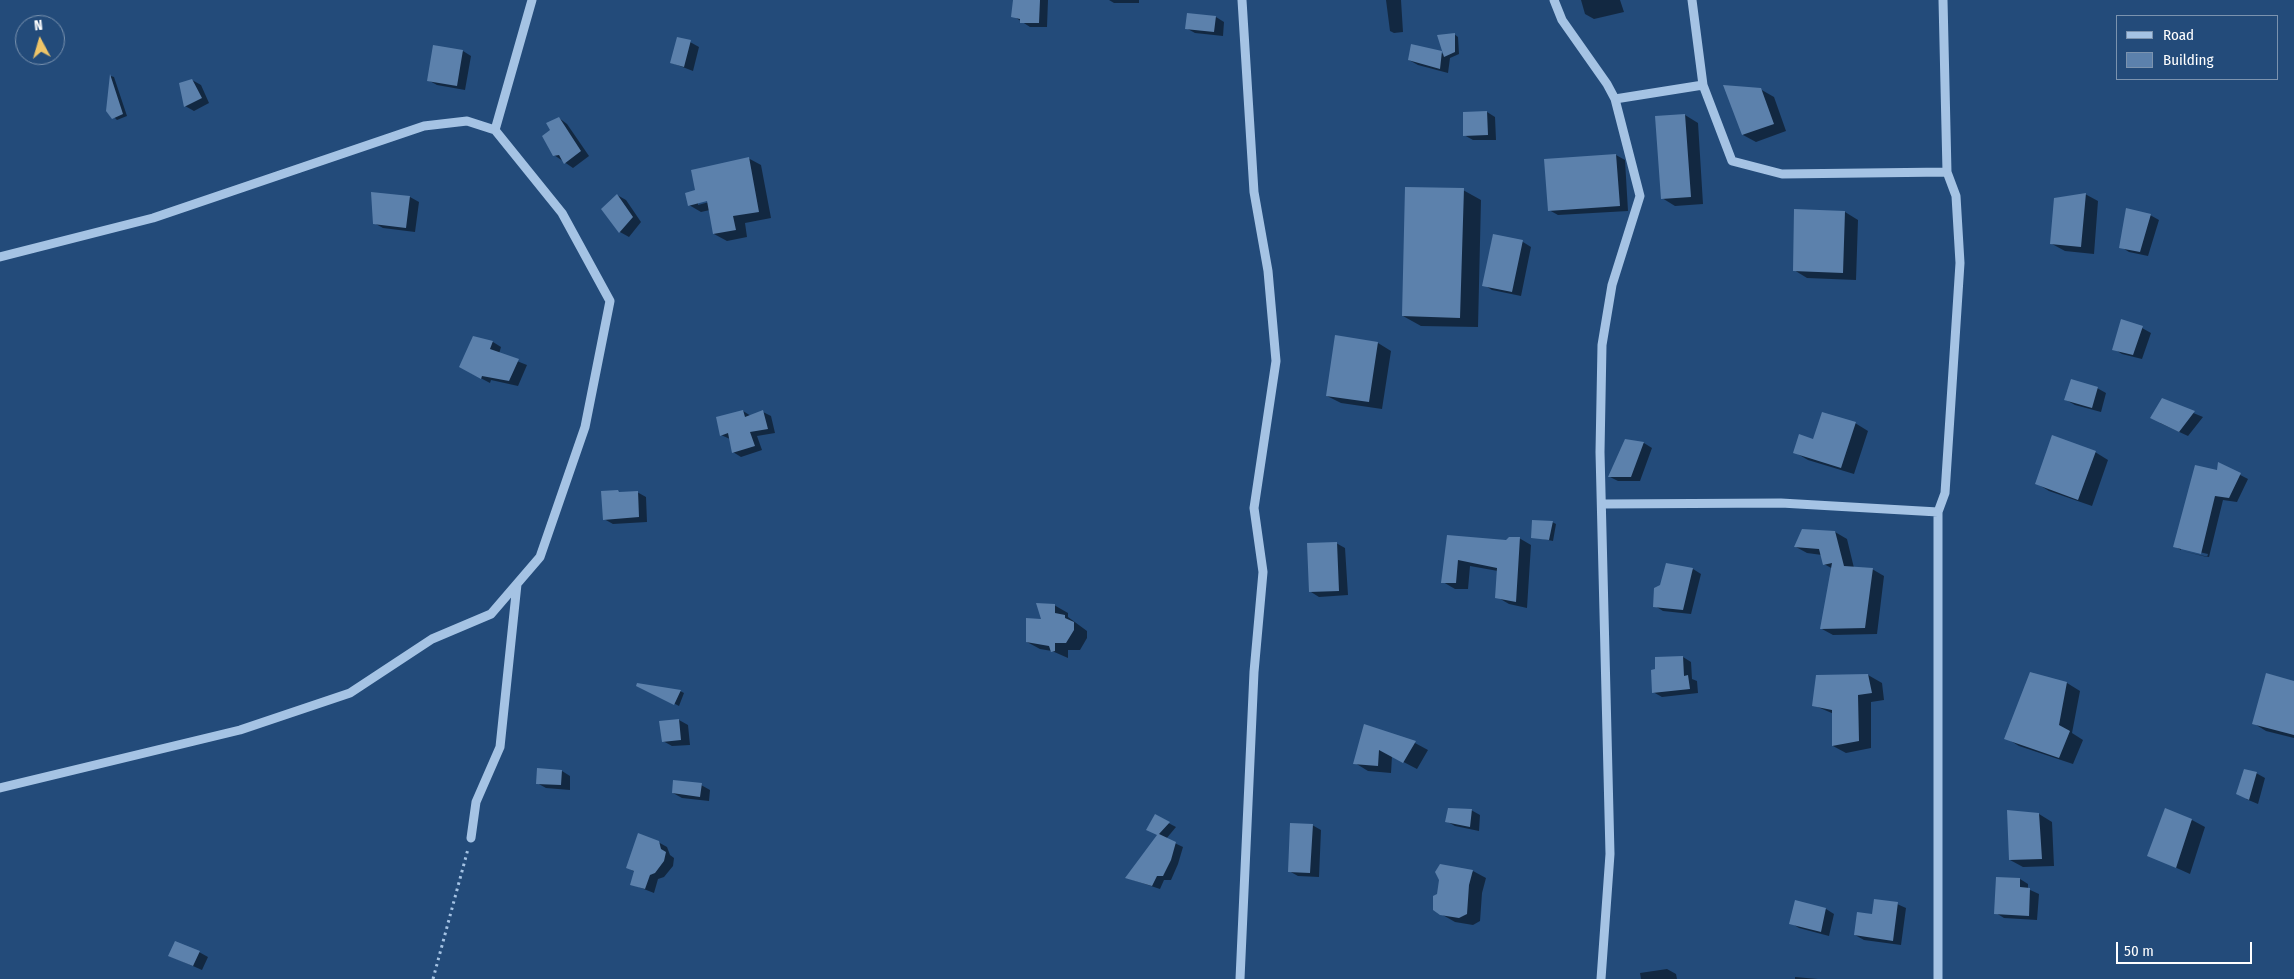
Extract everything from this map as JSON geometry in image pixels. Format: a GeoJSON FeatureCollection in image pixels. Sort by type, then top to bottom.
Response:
{"type":"FeatureCollection","features":[{"type":"Feature","properties":{"kind":"street"},"geometry":{"type":"LineString","coordinates":[[495,130],[532,0]]}},
{"type":"Feature","properties":{"kind":"street"},"geometry":{"type":"LineString","coordinates":[[1240,979],[1254,672],[1263,572],[1254,508],[1276,360],[1268,272],[1254,192],[1242,0]]}},
{"type":"Feature","properties":{"kind":"street"},"geometry":{"type":"LineString","coordinates":[[1554,0],[1562,20],[1607,84],[1615,99],[1640,196],[1612,285],[1602,345],[1600,452],[1610,854],[1601,979]]}},
{"type":"Feature","properties":{"kind":"street"},"geometry":{"type":"LineString","coordinates":[[1692,0],[1703,85],[1732,161],[1782,174],[1947,172]]}},
{"type":"Feature","properties":{"kind":"street"},"geometry":{"type":"LineString","coordinates":[[1938,979],[1938,512],[1945,493],[1960,263],[1956,196],[1947,172],[1943,0]]}},
{"type":"Feature","properties":{"kind":"street"},"geometry":{"type":"LineString","coordinates":[[1615,99],[1703,85]]}},
{"type":"Feature","properties":{"kind":"street"},"geometry":{"type":"LineString","coordinates":[[0,257],[152,218],[424,126],[467,121],[495,130],[562,213],[610,301],[585,427],[540,557],[491,614],[432,639],[350,693],[240,730],[0,788]]}},
{"type":"Feature","properties":{"kind":"street"},"geometry":{"type":"LineString","coordinates":[[1602,504],[1781,503],[1938,512]]}},
{"type":"Feature","properties":{"kind":"street"},"geometry":{"type":"LineString","coordinates":[[471,838],[476,802],[500,747],[517,584]]}},
{"type":"Feature","properties":{"kind":"path"},"geometry":{"type":"LineString","coordinates":[[433,979],[471,838]]}},
{"type":"Feature","properties":{"kind":"building"},"geometry":{"type":"Polygon","coordinates":[[[1013,0],[1040,0],[1039,23],[1020,23],[1020,19],[1011,17],[1013,0]]]}},
{"type":"Feature","properties":{"kind":"building"},"geometry":{"type":"Polygon","coordinates":[[[1187,13],[1216,16],[1214,32],[1185,29],[1187,13]]]}},
{"type":"Feature","properties":{"kind":"building"},"geometry":{"type":"Polygon","coordinates":[[[1455,33],[1455,52],[1444,57],[1437,35],[1455,33]]]}},
{"type":"Feature","properties":{"kind":"building"},"geometry":{"type":"Polygon","coordinates":[[[677,37],[691,40],[684,67],[670,63],[677,37]]]}},
{"type":"Feature","properties":{"kind":"building"},"geometry":{"type":"Polygon","coordinates":[[[1411,44],[1442,51],[1440,69],[1408,60],[1411,44]]]}},
{"type":"Feature","properties":{"kind":"building"},"geometry":{"type":"Polygon","coordinates":[[[433,45],[463,50],[457,86],[427,81],[433,45]]]}},
{"type":"Feature","properties":{"kind":"building"},"geometry":{"type":"Polygon","coordinates":[[[110,74],[123,114],[112,119],[106,111],[110,74]]]}},
{"type":"Feature","properties":{"kind":"building"},"geometry":{"type":"Polygon","coordinates":[[[192,79],[202,98],[184,107],[179,83],[192,79]]]}},
{"type":"Feature","properties":{"kind":"building"},"geometry":{"type":"Polygon","coordinates":[[[1723,85],[1761,88],[1774,124],[1742,135],[1723,85]]]}},
{"type":"Feature","properties":{"kind":"building"},"geometry":{"type":"Polygon","coordinates":[[[1487,111],[1488,135],[1463,136],[1463,112],[1487,111]]]}},
{"type":"Feature","properties":{"kind":"building"},"geometry":{"type":"Polygon","coordinates":[[[1685,114],[1691,197],[1661,199],[1655,116],[1685,114]]]}},
{"type":"Feature","properties":{"kind":"building"},"geometry":{"type":"Polygon","coordinates":[[[559,117],[581,151],[564,164],[559,155],[553,156],[542,136],[550,130],[546,123],[559,117]]]}},
{"type":"Feature","properties":{"kind":"building"},"geometry":{"type":"Polygon","coordinates":[[[1616,154],[1620,206],[1548,211],[1544,159],[1616,154]]]}},
{"type":"Feature","properties":{"kind":"building"},"geometry":{"type":"Polygon","coordinates":[[[749,157],[759,212],[733,216],[736,230],[713,234],[707,201],[688,206],[685,193],[695,190],[691,170],[749,157]]]}},
{"type":"Feature","properties":{"kind":"building"},"geometry":{"type":"Polygon","coordinates":[[[1405,187],[1464,188],[1460,318],[1402,316],[1405,187]]]}},
{"type":"Feature","properties":{"kind":"building"},"geometry":{"type":"Polygon","coordinates":[[[371,192],[410,196],[406,228],[373,224],[371,192]]]}},
{"type":"Feature","properties":{"kind":"building"},"geometry":{"type":"Polygon","coordinates":[[[2086,193],[2081,247],[2050,244],[2054,198],[2086,193]]]}},
{"type":"Feature","properties":{"kind":"building"},"geometry":{"type":"Polygon","coordinates":[[[617,194],[633,217],[619,233],[601,209],[617,194]]]}},
{"type":"Feature","properties":{"kind":"building"},"geometry":{"type":"Polygon","coordinates":[[[2126,208],[2151,214],[2140,252],[2119,248],[2126,208]]]}},
{"type":"Feature","properties":{"kind":"building"},"geometry":{"type":"Polygon","coordinates":[[[1794,209],[1845,211],[1843,273],[1793,271],[1794,209]]]}},
{"type":"Feature","properties":{"kind":"building"},"geometry":{"type":"Polygon","coordinates":[[[1493,234],[1523,240],[1512,292],[1482,286],[1493,234]]]}},
{"type":"Feature","properties":{"kind":"building"},"geometry":{"type":"Polygon","coordinates":[[[2121,319],[2143,326],[2133,355],[2112,350],[2121,319]]]}},
{"type":"Feature","properties":{"kind":"building"},"geometry":{"type":"Polygon","coordinates":[[[1335,335],[1378,342],[1369,402],[1326,396],[1335,335]]]}},
{"type":"Feature","properties":{"kind":"building"},"geometry":{"type":"Polygon","coordinates":[[[473,336],[493,341],[490,349],[519,359],[509,381],[482,376],[481,379],[459,367],[473,336]]]}},
{"type":"Feature","properties":{"kind":"building"},"geometry":{"type":"Polygon","coordinates":[[[2071,379],[2098,387],[2092,408],[2064,400],[2071,379]]]}},
{"type":"Feature","properties":{"kind":"building"},"geometry":{"type":"Polygon","coordinates":[[[2162,398],[2195,411],[2179,432],[2150,418],[2162,398]]]}},
{"type":"Feature","properties":{"kind":"building"},"geometry":{"type":"Polygon","coordinates":[[[743,410],[745,417],[763,410],[768,429],[750,432],[755,446],[732,453],[728,433],[720,436],[716,417],[743,410]]]}},
{"type":"Feature","properties":{"kind":"building"},"geometry":{"type":"Polygon","coordinates":[[[1822,412],[1856,422],[1841,468],[1793,453],[1799,434],[1813,439],[1822,412]]]}},
{"type":"Feature","properties":{"kind":"building"},"geometry":{"type":"Polygon","coordinates":[[[2052,435],[2096,451],[2078,500],[2035,484],[2052,435]]]}},
{"type":"Feature","properties":{"kind":"building"},"geometry":{"type":"Polygon","coordinates":[[[1625,439],[1644,442],[1631,477],[1608,477],[1625,439]]]}},
{"type":"Feature","properties":{"kind":"building"},"geometry":{"type":"Polygon","coordinates":[[[2218,462],[2241,473],[2229,498],[2215,496],[2201,554],[2173,547],[2195,465],[2217,470],[2218,462]]]}},
{"type":"Feature","properties":{"kind":"building"},"geometry":{"type":"Polygon","coordinates":[[[618,490],[619,492],[638,491],[639,517],[603,520],[601,491],[618,490]]]}},
{"type":"Feature","properties":{"kind":"building"},"geometry":{"type":"Polygon","coordinates":[[[1532,520],[1553,521],[1549,540],[1531,538],[1532,520]]]}},
{"type":"Feature","properties":{"kind":"building"},"geometry":{"type":"Polygon","coordinates":[[[1802,529],[1835,531],[1844,566],[1873,568],[1865,628],[1820,629],[1832,563],[1823,565],[1819,549],[1794,547],[1802,529]]]}},
{"type":"Feature","properties":{"kind":"building"},"geometry":{"type":"Polygon","coordinates":[[[1447,535],[1506,540],[1509,537],[1520,537],[1516,602],[1495,598],[1497,568],[1458,560],[1456,583],[1441,583],[1447,535]]]}},
{"type":"Feature","properties":{"kind":"building"},"geometry":{"type":"Polygon","coordinates":[[[1337,542],[1339,591],[1309,592],[1307,543],[1337,542]]]}},
{"type":"Feature","properties":{"kind":"building"},"geometry":{"type":"Polygon","coordinates":[[[1666,563],[1693,568],[1683,610],[1653,607],[1654,588],[1660,585],[1666,563]]]}},
{"type":"Feature","properties":{"kind":"building"},"geometry":{"type":"Polygon","coordinates":[[[1036,603],[1055,604],[1055,613],[1065,615],[1065,618],[1074,622],[1074,630],[1066,643],[1055,643],[1055,651],[1051,652],[1049,646],[1026,642],[1026,618],[1041,619],[1036,603]]]}},
{"type":"Feature","properties":{"kind":"building"},"geometry":{"type":"Polygon","coordinates":[[[1683,656],[1684,676],[1688,675],[1690,689],[1652,693],[1651,670],[1655,669],[1655,657],[1683,656]]]}},
{"type":"Feature","properties":{"kind":"building"},"geometry":{"type":"Polygon","coordinates":[[[2030,672],[2067,682],[2059,725],[2070,731],[2059,758],[2004,739],[2030,672]]]}},
{"type":"Feature","properties":{"kind":"building"},"geometry":{"type":"Polygon","coordinates":[[[2266,673],[2294,681],[2294,735],[2252,724],[2266,673]]]}},
{"type":"Feature","properties":{"kind":"building"},"geometry":{"type":"Polygon","coordinates":[[[1868,674],[1872,693],[1858,695],[1859,741],[1832,746],[1832,710],[1812,706],[1816,675],[1868,674]]]}},
{"type":"Feature","properties":{"kind":"building"},"geometry":{"type":"Polygon","coordinates":[[[637,683],[681,690],[674,705],[636,686],[637,683]]]}},
{"type":"Feature","properties":{"kind":"building"},"geometry":{"type":"Polygon","coordinates":[[[679,719],[681,740],[662,742],[659,721],[679,719]]]}},
{"type":"Feature","properties":{"kind":"building"},"geometry":{"type":"Polygon","coordinates":[[[1364,724],[1416,741],[1403,763],[1379,750],[1378,766],[1353,764],[1364,724]]]}},
{"type":"Feature","properties":{"kind":"building"},"geometry":{"type":"Polygon","coordinates":[[[537,768],[562,770],[561,785],[536,784],[537,768]]]}},
{"type":"Feature","properties":{"kind":"building"},"geometry":{"type":"Polygon","coordinates":[[[2244,769],[2257,772],[2249,800],[2236,794],[2244,769]]]}},
{"type":"Feature","properties":{"kind":"building"},"geometry":{"type":"Polygon","coordinates":[[[673,780],[702,783],[700,797],[672,793],[673,780]]]}},
{"type":"Feature","properties":{"kind":"building"},"geometry":{"type":"Polygon","coordinates":[[[1448,808],[1472,809],[1470,827],[1445,822],[1448,808]]]}},
{"type":"Feature","properties":{"kind":"building"},"geometry":{"type":"Polygon","coordinates":[[[2165,808],[2192,819],[2176,868],[2147,856],[2165,808]]]}},
{"type":"Feature","properties":{"kind":"building"},"geometry":{"type":"Polygon","coordinates":[[[2007,810],[2039,813],[2042,859],[2009,860],[2007,810]]]}},
{"type":"Feature","properties":{"kind":"building"},"geometry":{"type":"Polygon","coordinates":[[[1155,814],[1170,822],[1159,834],[1176,842],[1171,860],[1163,876],[1157,876],[1152,886],[1125,878],[1157,835],[1146,830],[1155,814]]]}},
{"type":"Feature","properties":{"kind":"building"},"geometry":{"type":"Polygon","coordinates":[[[1290,823],[1313,824],[1310,873],[1288,872],[1290,823]]]}},
{"type":"Feature","properties":{"kind":"building"},"geometry":{"type":"Polygon","coordinates":[[[638,833],[659,841],[661,849],[666,852],[664,861],[655,873],[650,875],[645,889],[630,885],[634,871],[626,868],[638,833]]]}},
{"type":"Feature","properties":{"kind":"building"},"geometry":{"type":"Polygon","coordinates":[[[1440,864],[1473,870],[1469,885],[1467,914],[1459,918],[1440,915],[1433,910],[1433,896],[1437,894],[1439,880],[1435,872],[1440,864]]]}},
{"type":"Feature","properties":{"kind":"building"},"geometry":{"type":"Polygon","coordinates":[[[1996,877],[2020,878],[2020,887],[2030,888],[2029,916],[1994,914],[1996,877]]]}},
{"type":"Feature","properties":{"kind":"building"},"geometry":{"type":"Polygon","coordinates":[[[1874,899],[1898,902],[1893,941],[1854,935],[1857,912],[1872,914],[1874,899]]]}},
{"type":"Feature","properties":{"kind":"building"},"geometry":{"type":"Polygon","coordinates":[[[1795,900],[1826,908],[1821,932],[1789,924],[1795,900]]]}},
{"type":"Feature","properties":{"kind":"building"},"geometry":{"type":"Polygon","coordinates":[[[175,941],[200,951],[193,966],[168,956],[175,941]]]}}]}
